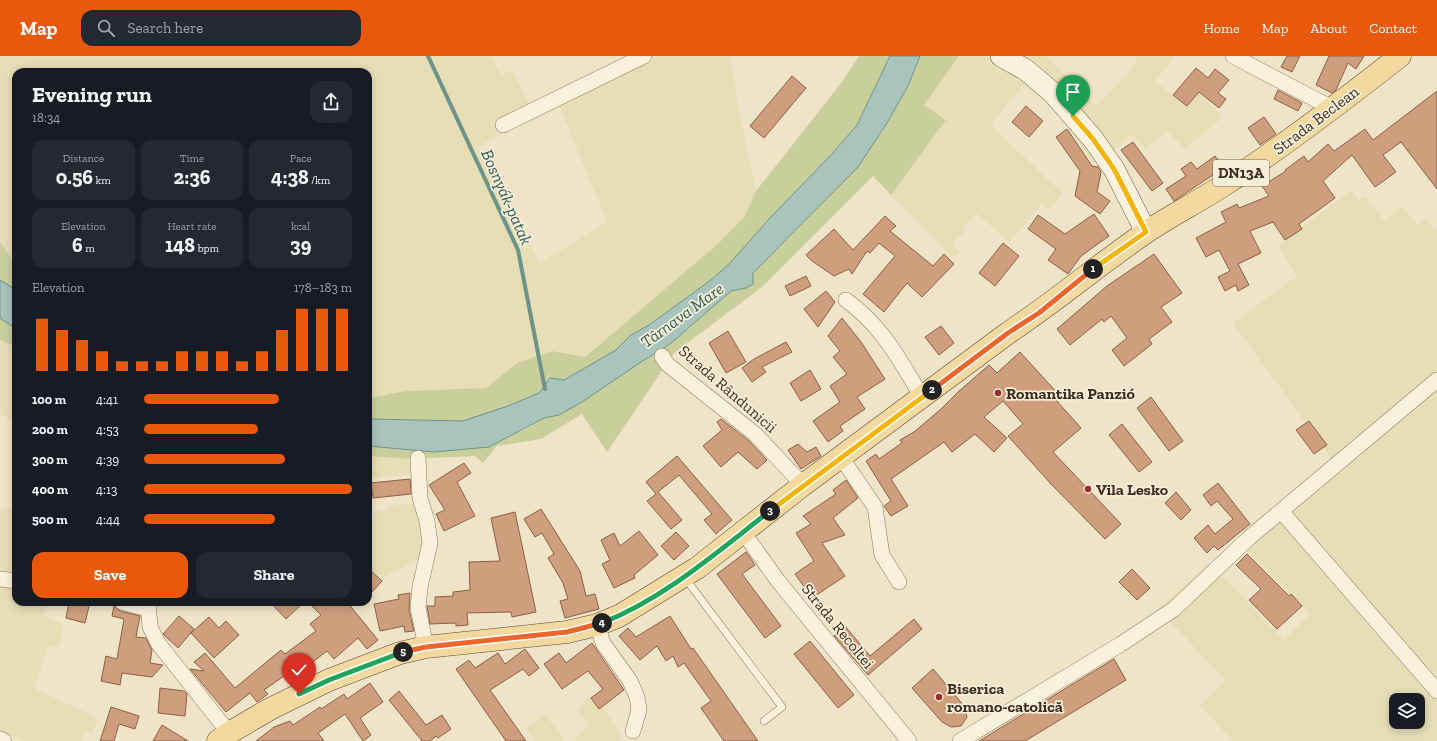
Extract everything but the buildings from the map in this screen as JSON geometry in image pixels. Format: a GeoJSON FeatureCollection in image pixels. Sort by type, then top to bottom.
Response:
{"type":"FeatureCollection","features":[{"type":"Feature","properties":{"kind":"main road"},"geometry":{"type":"LineString","coordinates":[[1001,56],[1026,70],[1053,93],[1093,139],[1114,169],[1146,232]]}},
{"type":"Feature","properties":{"kind":"main road","name":"Strada Beclean"},"geometry":{"type":"LineString","coordinates":[[224,737],[270,709],[329,680],[400,653],[426,647],[567,632],[597,625],[619,616],[683,577],[1008,333],[1039,313],[1088,273],[1146,232],[1226,184],[1332,108],[1400,56]]}},
{"type":"Feature","properties":{"kind":"street"},"geometry":{"type":"LineString","coordinates":[[503,124],[644,56]]}},
{"type":"Feature","properties":{"kind":"street"},"geometry":{"type":"LineString","coordinates":[[1233,56],[1332,108]]}},
{"type":"Feature","properties":{"kind":"street"},"geometry":{"type":"LineString","coordinates":[[846,300],[859,309],[889,342],[922,397]]}},
{"type":"Feature","properties":{"kind":"street","name":"Strada Rândunicii"},"geometry":{"type":"LineString","coordinates":[[662,356],[667,364],[755,434],[803,486]]}},
{"type":"Feature","properties":{"kind":"street"},"geometry":{"type":"LineString","coordinates":[[960,741],[1120,644],[1174,609],[1250,537],[1437,380]]}},
{"type":"Feature","properties":{"kind":"street"},"geometry":{"type":"LineString","coordinates":[[842,457],[875,507],[882,555],[899,582]]}},
{"type":"Feature","properties":{"kind":"street"},"geometry":{"type":"LineString","coordinates":[[418,458],[420,498],[427,521],[430,543],[420,588],[418,608],[426,647]]}},
{"type":"Feature","properties":{"kind":"street"},"geometry":{"type":"LineString","coordinates":[[1281,511],[1437,691]]}},
{"type":"Feature","properties":{"kind":"street","name":"Strada Recoltei"},"geometry":{"type":"LineString","coordinates":[[743,532],[778,581],[909,741]]}},
{"type":"Feature","properties":{"kind":"street"},"geometry":{"type":"LineString","coordinates":[[0,579],[12,580]]}},
{"type":"Feature","properties":{"kind":"street"},"geometry":{"type":"LineString","coordinates":[[148,606],[150,627],[158,642],[224,737]]}},
{"type":"Feature","properties":{"kind":"street"},"geometry":{"type":"LineString","coordinates":[[597,625],[603,643],[630,681],[637,697],[639,710],[633,731]]}},
{"type":"Feature","properties":{"kind":"street"},"geometry":{"type":"LineString","coordinates":[[0,740],[4,741]]}},
{"type":"Feature","properties":{"kind":"lane"},"geometry":{"type":"LineString","coordinates":[[683,577],[782,707],[764,721]]}},
{"type":"Feature","properties":{"kind":"shaded area"},"geometry":{"type":"Polygon","coordinates":[[[0,56],[492,56],[501,76],[512,70],[534,115],[478,147],[540,263],[607,222],[553,91],[635,56],[730,56],[739,111],[756,191],[745,216],[718,244],[585,357],[552,351],[517,363],[486,388],[406,391],[372,397],[372,68],[12,68],[12,259],[0,242],[0,56]]]}},
{"type":"Feature","properties":{"kind":"shaded area"},"geometry":{"type":"Polygon","coordinates":[[[959,56],[1045,56],[1097,106],[1131,69],[1138,56],[1175,56],[1155,81],[1187,106],[1199,94],[1223,117],[1185,149],[1167,131],[1146,149],[1131,134],[1118,147],[1094,164],[1057,111],[1023,85],[991,125],[1063,194],[1048,210],[1042,204],[1009,242],[976,213],[963,227],[966,230],[952,243],[960,252],[953,258],[891,195],[946,121],[924,105],[959,56]]]}},
{"type":"Feature","properties":{"kind":"shaded area"},"geometry":{"type":"Polygon","coordinates":[[[1352,190],[1359,201],[1365,196],[1384,221],[1402,206],[1418,225],[1426,219],[1437,232],[1437,741],[1233,741],[1200,706],[1226,680],[1158,609],[1209,563],[1284,640],[1310,614],[1237,542],[1333,460],[1233,323],[1297,276],[1278,246],[1352,190]]]}},
{"type":"Feature","properties":{"kind":"shaded area"},"geometry":{"type":"Polygon","coordinates":[[[0,340],[12,345],[12,420],[0,414],[0,340]]]}},
{"type":"Feature","properties":{"kind":"shaded area"},"geometry":{"type":"Polygon","coordinates":[[[372,456],[410,459],[411,474],[372,479],[372,456]]]}},
{"type":"Feature","properties":{"kind":"shaded area"},"geometry":{"type":"Polygon","coordinates":[[[414,504],[423,518],[423,557],[382,578],[372,570],[372,521],[374,512],[386,510],[389,505],[414,504]]]}},
{"type":"Feature","properties":{"kind":"shaded area"},"geometry":{"type":"Polygon","coordinates":[[[0,507],[12,510],[12,606],[47,606],[43,616],[63,624],[59,647],[48,646],[34,688],[98,718],[93,733],[86,730],[82,741],[25,741],[0,732],[0,507]]]}},
{"type":"Feature","properties":{"kind":"shaded area"},"geometry":{"type":"Polygon","coordinates":[[[594,694],[623,738],[619,741],[572,741],[590,724],[577,709],[594,694]]]}},
{"type":"Feature","properties":{"kind":"shaded area"},"geometry":{"type":"Polygon","coordinates":[[[545,715],[566,741],[535,741],[526,728],[545,715]]]}},
{"type":"Feature","properties":{"kind":"green space"},"geometry":{"type":"Polygon","coordinates":[[[859,56],[890,56],[857,125],[830,156],[770,218],[730,263],[711,280],[649,325],[631,335],[616,350],[564,380],[550,378],[539,393],[508,406],[463,421],[372,419],[372,397],[406,391],[486,388],[517,363],[552,351],[585,357],[718,244],[745,216],[756,191],[842,82],[859,56]]]}},
{"type":"Feature","properties":{"kind":"green space"},"geometry":{"type":"Polygon","coordinates":[[[920,56],[959,56],[924,105],[946,120],[891,195],[873,176],[762,287],[674,353],[607,452],[582,414],[541,439],[497,446],[483,463],[475,456],[410,459],[372,456],[372,446],[434,452],[522,431],[544,418],[559,415],[582,402],[670,344],[731,291],[746,288],[752,273],[858,167],[887,123],[908,86],[920,56]]]}},
{"type":"Feature","properties":{"kind":"green space"},"geometry":{"type":"Polygon","coordinates":[[[0,242],[12,259],[12,288],[0,280],[0,242]]]}},
{"type":"Feature","properties":{"kind":"green space"},"geometry":{"type":"Polygon","coordinates":[[[0,318],[12,326],[12,345],[0,340],[0,318]]]}},
{"type":"Feature","properties":{"kind":"water","name":"Târnava Mare"},"geometry":{"type":"Polygon","coordinates":[[[890,56],[920,56],[908,86],[887,123],[858,167],[753,273],[753,284],[746,288],[731,291],[670,344],[582,402],[559,415],[544,418],[489,447],[434,452],[372,446],[372,419],[463,421],[508,406],[539,393],[550,378],[564,380],[616,350],[631,335],[649,325],[711,280],[730,263],[857,125],[890,56]]]}},
{"type":"Feature","properties":{"kind":"water"},"geometry":{"type":"Polygon","coordinates":[[[0,280],[12,288],[12,326],[0,318],[0,280]]]}},
{"type":"Feature","properties":{"kind":"waterway","name":"Bosnyák-patak"},"geometry":{"type":"LineString","coordinates":[[428,56],[518,250],[545,389]]}},
{"type":"Feature","properties":{"kind":"place","name":"Romantika Panzió"},"geometry":{"type":"Point","coordinates":[998,393]}},
{"type":"Feature","properties":{"kind":"place","name":"Vila Lesko"},"geometry":{"type":"Point","coordinates":[1088,489]}},
{"type":"Feature","properties":{"kind":"place","name":"Biserica romano-catolică"},"geometry":{"type":"Point","coordinates":[939,697]}},
{"type":"Feature","properties":{"kind":"route"},"geometry":{"type":"LineString","coordinates":[[299,694],[329,680],[400,653],[426,647],[567,632],[597,625],[619,616],[697,568],[803,486],[1008,333],[1039,313],[1088,273],[1146,232],[1114,169],[1093,139],[1073,116]]}}]}
